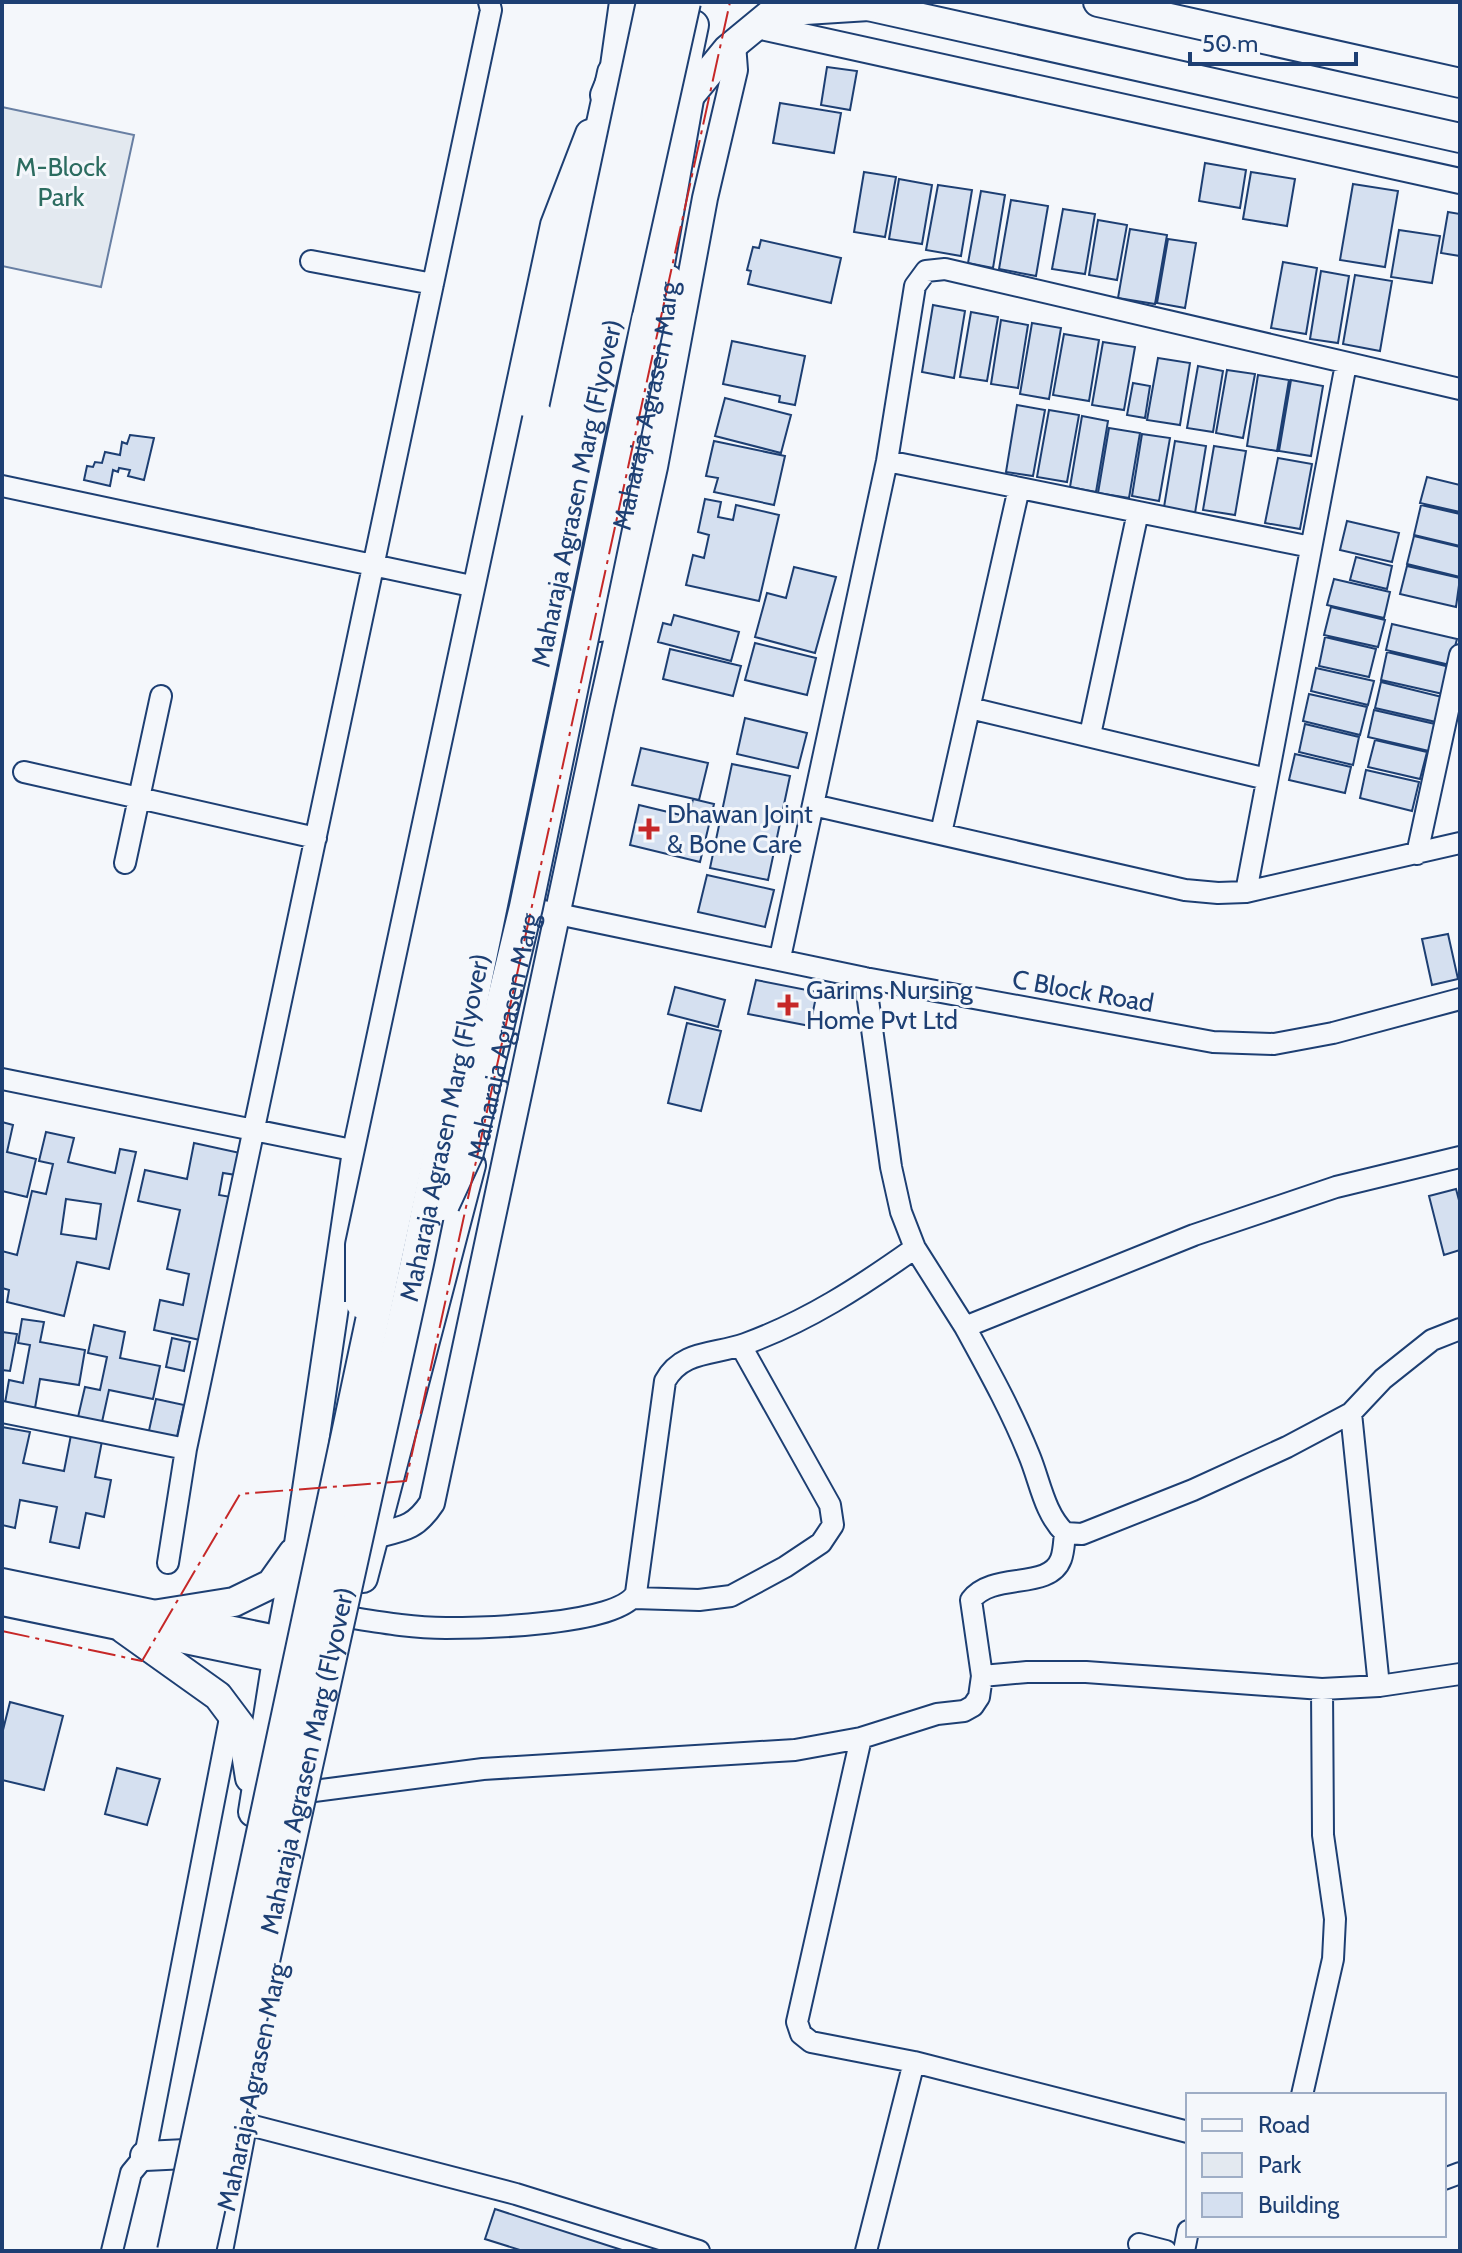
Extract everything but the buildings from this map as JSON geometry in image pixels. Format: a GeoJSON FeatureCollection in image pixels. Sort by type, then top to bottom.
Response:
{"type":"FeatureCollection","features":[{"type":"Feature","properties":{"kind":"main road"},"geometry":{"type":"LineString","coordinates":[[602,2],[608,15],[614,73]]}},
{"type":"Feature","properties":{"kind":"main road"},"geometry":{"type":"LineString","coordinates":[[362,1365],[362,1245],[614,73],[624,2]]}},
{"type":"Feature","properties":{"kind":"main road","name":"Maharaja Agrasen Marg (Flyover)"},"geometry":{"type":"LineString","coordinates":[[174,2251],[653,2]]}},
{"type":"Feature","properties":{"kind":"main road","name":"Maharaja Agrasen Marg (Flyover)"},"geometry":{"type":"LineString","coordinates":[[216,2247],[588,435],[684,2]]}},
{"type":"Feature","properties":{"kind":"main road","name":"Maharaja Agrasen Marg"},"geometry":{"type":"LineString","coordinates":[[216,2247],[314,1791],[373,1536],[549,912],[663,338],[687,99],[688,54],[699,2]]}},
{"type":"Feature","properties":{"kind":"main road"},"geometry":{"type":"LineString","coordinates":[[1098,2],[1460,83]]}},
{"type":"Feature","properties":{"kind":"main road"},"geometry":{"type":"LineString","coordinates":[[417,1263],[467,1152],[526,907],[648,320],[687,99],[733,44],[773,12],[859,4],[1460,138]]}},
{"type":"Feature","properties":{"kind":"main road","name":"Maharaja Agrasen Marg"},"geometry":{"type":"LineString","coordinates":[[165,2251],[254,1806],[299,1544],[357,1151],[555,225],[614,73]]}},
{"type":"Feature","properties":{"kind":"main road"},"geometry":{"type":"LineString","coordinates":[[159,1614],[234,1602],[271,1584],[299,1544]]}},
{"type":"Feature","properties":{"kind":"main road"},"geometry":{"type":"LineString","coordinates":[[124,1629],[218,1696],[231,1713],[242,1728],[254,1806]]}},
{"type":"Feature","properties":{"kind":"main road"},"geometry":{"type":"LineString","coordinates":[[145,2156],[186,2154]]}},
{"type":"Feature","properties":{"kind":"street"},"geometry":{"type":"LineString","coordinates":[[168,1563],[186,1449],[491,10],[489,2]]}},
{"type":"Feature","properties":{"kind":"street"},"geometry":{"type":"LineString","coordinates":[[757,26],[1460,181]]}},
{"type":"Feature","properties":{"kind":"street"},"geometry":{"type":"LineString","coordinates":[[373,1536],[408,1528],[422,1518],[432,1503],[549,912],[601,709],[655,467],[705,198],[735,70],[733,44]]}},
{"type":"Feature","properties":{"kind":"street"},"geometry":{"type":"LineString","coordinates":[[311,261],[433,284]]}},
{"type":"Feature","properties":{"kind":"street"},"geometry":{"type":"LineString","coordinates":[[780,958],[887,461],[915,286],[926,271],[945,269],[1460,389]]}},
{"type":"Feature","properties":{"kind":"street"},"geometry":{"type":"LineString","coordinates":[[1246,892],[1346,364]]}},
{"type":"Feature","properties":{"kind":"street"},"geometry":{"type":"LineString","coordinates":[[887,461],[1311,547]]}},
{"type":"Feature","properties":{"kind":"street"},"geometry":{"type":"LineString","coordinates":[[2,486],[476,587]]}},
{"type":"Feature","properties":{"kind":"street"},"geometry":{"type":"LineString","coordinates":[[941,833],[1019,488]]}},
{"type":"Feature","properties":{"kind":"street"},"geometry":{"type":"LineString","coordinates":[[1090,735],[1138,512]]}},
{"type":"Feature","properties":{"kind":"street"},"geometry":{"type":"LineString","coordinates":[[1417,854],[1460,655]]}},
{"type":"Feature","properties":{"kind":"street"},"geometry":{"type":"LineString","coordinates":[[125,863],[161,696]]}},
{"type":"Feature","properties":{"kind":"street"},"geometry":{"type":"LineString","coordinates":[[970,708],[1267,779]]}},
{"type":"Feature","properties":{"kind":"street"},"geometry":{"type":"LineString","coordinates":[[24,772],[316,838]]}},
{"type":"Feature","properties":{"kind":"street"},"geometry":{"type":"LineString","coordinates":[[813,805],[1185,890],[1218,893],[1246,892],[1460,843]]}},
{"type":"Feature","properties":{"kind":"street","name":"C Block Road"},"geometry":{"type":"LineString","coordinates":[[414,886],[780,958],[865,978],[1213,1042],[1274,1044],[1333,1033],[1460,999]]}},
{"type":"Feature","properties":{"kind":"street"},"geometry":{"type":"LineString","coordinates":[[865,978],[891,1167],[901,1212],[915,1248],[965,1327],[1001,1392],[1029,1455],[1053,1522],[1065,1533],[1082,1534],[1193,1490],[1287,1447],[1351,1413],[1383,1379],[1432,1340],[1460,1329]]}},
{"type":"Feature","properties":{"kind":"street"},"geometry":{"type":"LineString","coordinates":[[2,1079],[357,1151]]}},
{"type":"Feature","properties":{"kind":"street"},"geometry":{"type":"LineString","coordinates":[[965,1327],[1194,1235],[1336,1187],[1460,1157]]}},
{"type":"Feature","properties":{"kind":"street"},"geometry":{"type":"LineString","coordinates":[[634,1598],[665,1381],[672,1367],[688,1358],[741,1346],[800,1322],[855,1291],[915,1248]]}},
{"type":"Feature","properties":{"kind":"street"},"geometry":{"type":"LineString","coordinates":[[353,1618],[445,1628],[520,1624],[585,1618],[622,1608],[634,1598],[699,1600],[731,1596],[785,1567],[821,1543],[833,1525],[830,1505],[741,1346]]}},
{"type":"Feature","properties":{"kind":"street"},"geometry":{"type":"LineString","coordinates":[[2,1412],[186,1449]]}},
{"type":"Feature","properties":{"kind":"street"},"geometry":{"type":"LineString","coordinates":[[1351,1413],[1379,1686]]}},
{"type":"Feature","properties":{"kind":"street"},"geometry":{"type":"LineString","coordinates":[[314,1791],[483,1769],[795,1750],[861,1738],[918,1719],[964,1711],[973,1706],[979,1697],[982,1676],[971,1600],[978,1591],[994,1585],[1051,1572],[1061,1560],[1065,1533]]}},
{"type":"Feature","properties":{"kind":"street"},"geometry":{"type":"LineString","coordinates":[[2,1581],[159,1614],[279,1649]]}},
{"type":"Feature","properties":{"kind":"street"},"geometry":{"type":"LineString","coordinates":[[2,1603],[124,1629],[279,1649]]}},
{"type":"Feature","properties":{"kind":"street"},"geometry":{"type":"LineString","coordinates":[[982,1676],[1086,1672],[1322,1689],[1379,1686],[1460,1674]]}},
{"type":"Feature","properties":{"kind":"street"},"geometry":{"type":"LineString","coordinates":[[1302,2093],[1333,1959],[1335,1919],[1323,1835],[1322,1689]]}},
{"type":"Feature","properties":{"kind":"street"},"geometry":{"type":"LineString","coordinates":[[112,2251],[131,2173],[145,2156],[231,1713]]}},
{"type":"Feature","properties":{"kind":"street"},"geometry":{"type":"LineString","coordinates":[[861,1738],[797,2022],[801,2034],[811,2042],[914,2062],[1186,2131]]}},
{"type":"Feature","properties":{"kind":"street"},"geometry":{"type":"LineString","coordinates":[[866,2251],[914,2062]]}},
{"type":"Feature","properties":{"kind":"street"},"geometry":{"type":"LineString","coordinates":[[242,2123],[516,2194],[699,2251]]}},
{"type":"Feature","properties":{"kind":"street"},"geometry":{"type":"LineString","coordinates":[[1139,2244],[1166,2251]]}},
{"type":"Feature","properties":{"kind":"green space","name":"M-Block Park"},"geometry":{"type":"Polygon","coordinates":[[[2,107],[134,135],[101,287],[2,266],[2,107]]]}},
{"type":"Feature","properties":{"kind":"power"},"geometry":{"type":"LineString","coordinates":[[2,1631],[142,1661],[240,1494],[406,1481],[730,2]]}},
{"type":"Feature","properties":{"kind":"place","name":"Dhawan Joint & Bone Care"},"geometry":{"type":"Point","coordinates":[649,829]}},
{"type":"Feature","properties":{"kind":"place","name":"Garims Nursing Home Pvt Ltd"},"geometry":{"type":"Point","coordinates":[788,1005]}}]}
